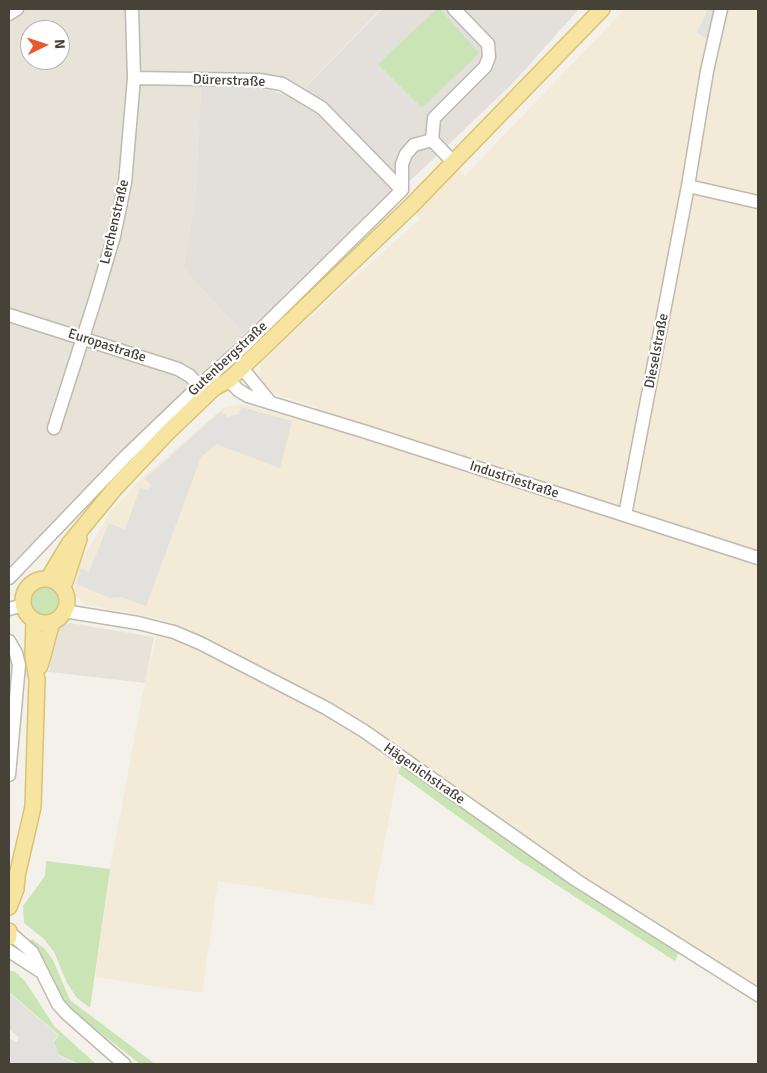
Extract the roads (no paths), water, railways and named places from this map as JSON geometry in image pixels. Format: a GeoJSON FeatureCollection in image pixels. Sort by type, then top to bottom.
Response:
{"type":"FeatureCollection","features":[{"type":"Feature","properties":{"kind":"main road"},"geometry":{"type":"LineString","coordinates":[[48,579],[69,544],[116,487],[146,457],[173,438],[223,392],[229,380],[454,163],[602,9]]}},
{"type":"Feature","properties":{"kind":"main road"},"geometry":{"type":"LineString","coordinates":[[9,907],[16,889],[13,881],[33,807],[37,680],[45,640],[52,622],[64,611],[66,599],[63,588],[83,528]]}},
{"type":"Feature","properties":{"kind":"main road"},"geometry":{"type":"LineString","coordinates":[[52,622],[34,620],[16,607],[26,589],[40,579],[56,582],[63,588]]}},
{"type":"Feature","properties":{"kind":"main road"},"geometry":{"type":"LineString","coordinates":[[34,620],[33,656],[37,680]]}},
{"type":"Feature","properties":{"kind":"main road"},"geometry":{"type":"LineString","coordinates":[[9,931],[9,936]]}},
{"type":"Feature","properties":{"kind":"street"},"geometry":{"type":"LineString","coordinates":[[9,14],[17,9]]}},
{"type":"Feature","properties":{"kind":"street","name":"Lerchenstraße"},"geometry":{"type":"LineString","coordinates":[[54,428],[84,338],[114,236],[125,182],[134,78],[132,9]]}},
{"type":"Feature","properties":{"kind":"street"},"geometry":{"type":"LineString","coordinates":[[454,9],[488,44],[489,57],[485,67],[434,118],[432,140],[454,163]]}},
{"type":"Feature","properties":{"kind":"street","name":"Dieselstraße"},"geometry":{"type":"LineString","coordinates":[[625,515],[688,186],[707,71],[721,9]]}},
{"type":"Feature","properties":{"kind":"street","name":"Dürerstraße"},"geometry":{"type":"LineString","coordinates":[[134,78],[259,80],[282,84],[322,108],[402,190]]}},
{"type":"Feature","properties":{"kind":"street"},"geometry":{"type":"LineString","coordinates":[[402,190],[402,164],[406,154],[414,145],[432,140]]}},
{"type":"Feature","properties":{"kind":"street"},"geometry":{"type":"LineString","coordinates":[[688,186],[758,202]]}},
{"type":"Feature","properties":{"kind":"street","name":"Gutenbergstraße"},"geometry":{"type":"LineString","coordinates":[[9,578],[126,457],[199,386],[245,345],[402,190]]}},
{"type":"Feature","properties":{"kind":"street","name":"Europastraße"},"geometry":{"type":"LineString","coordinates":[[9,315],[178,369],[190,376],[199,386]]}},
{"type":"Feature","properties":{"kind":"street"},"geometry":{"type":"LineString","coordinates":[[242,368],[270,402]]}},
{"type":"Feature","properties":{"kind":"street","name":"Industriestraße"},"geometry":{"type":"LineString","coordinates":[[229,380],[238,390],[248,396],[758,558]]}},
{"type":"Feature","properties":{"kind":"street","name":"Hägenichstraße"},"geometry":{"type":"LineString","coordinates":[[64,611],[147,625],[174,632],[200,642],[326,708],[372,736],[576,880],[758,995]]}},
{"type":"Feature","properties":{"kind":"street"},"geometry":{"type":"LineString","coordinates":[[9,641],[16,653],[19,665],[9,775]]}},
{"type":"Feature","properties":{"kind":"street"},"geometry":{"type":"LineString","coordinates":[[9,931],[32,952],[58,1004],[124,1064]]}},
{"type":"Feature","properties":{"kind":"street"},"geometry":{"type":"LineString","coordinates":[[9,951],[40,971]]}}]}
